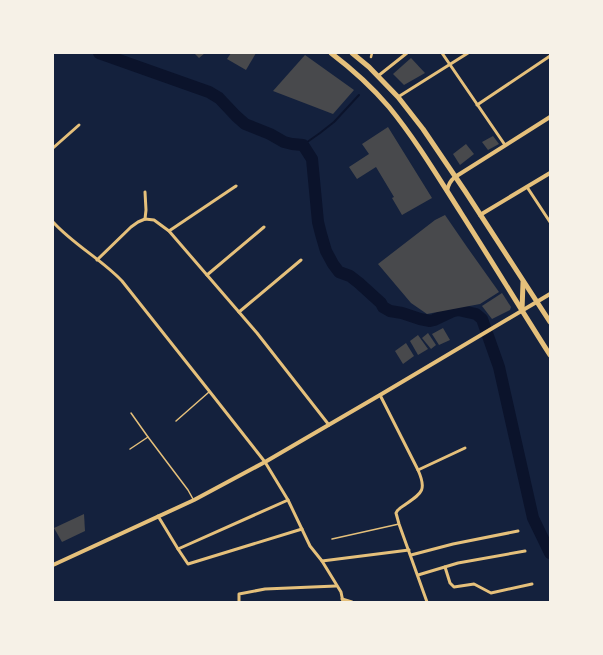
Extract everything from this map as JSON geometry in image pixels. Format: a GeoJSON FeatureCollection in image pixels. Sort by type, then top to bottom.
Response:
{"type":"FeatureCollection","features":[{"type":"Feature","properties":{"kind":"main road"},"geometry":{"type":"LineString","coordinates":[[331,53],[345,64],[389,107],[447,192],[550,355]]}},
{"type":"Feature","properties":{"kind":"main road"},"geometry":{"type":"LineString","coordinates":[[352,53],[378,76],[398,97],[423,129],[550,322]]}},
{"type":"Feature","properties":{"kind":"main road"},"geometry":{"type":"LineString","coordinates":[[522,311],[524,281]]}},
{"type":"Feature","properties":{"kind":"street"},"geometry":{"type":"LineString","coordinates":[[371,57],[372,53]]}},
{"type":"Feature","properties":{"kind":"street"},"geometry":{"type":"LineString","coordinates":[[378,76],[407,53]]}},
{"type":"Feature","properties":{"kind":"street"},"geometry":{"type":"LineString","coordinates":[[442,53],[505,145]]}},
{"type":"Feature","properties":{"kind":"street"},"geometry":{"type":"LineString","coordinates":[[398,97],[468,53]]}},
{"type":"Feature","properties":{"kind":"street"},"geometry":{"type":"LineString","coordinates":[[477,105],[550,56]]}},
{"type":"Feature","properties":{"kind":"street"},"geometry":{"type":"LineString","coordinates":[[447,192],[451,180],[455,177],[550,117]]}},
{"type":"Feature","properties":{"kind":"street"},"geometry":{"type":"LineString","coordinates":[[53,148],[79,125]]}},
{"type":"Feature","properties":{"kind":"street"},"geometry":{"type":"LineString","coordinates":[[480,215],[550,173]]}},
{"type":"Feature","properties":{"kind":"street"},"geometry":{"type":"LineString","coordinates":[[169,231],[236,186]]}},
{"type":"Feature","properties":{"kind":"street"},"geometry":{"type":"LineString","coordinates":[[527,186],[550,222]]}},
{"type":"Feature","properties":{"kind":"street"},"geometry":{"type":"LineString","coordinates":[[145,192],[145,219]]}},
{"type":"Feature","properties":{"kind":"street"},"geometry":{"type":"LineString","coordinates":[[97,260],[138,222],[145,219],[154,220],[169,231],[257,333],[329,425]]}},
{"type":"Feature","properties":{"kind":"street"},"geometry":{"type":"LineString","coordinates":[[53,222],[78,246],[114,273],[122,281],[210,392],[265,462],[288,500],[310,546],[322,561],[340,592],[342,601],[352,602]]}},
{"type":"Feature","properties":{"kind":"street"},"geometry":{"type":"LineString","coordinates":[[207,275],[264,227]]}},
{"type":"Feature","properties":{"kind":"street"},"geometry":{"type":"LineString","coordinates":[[239,312],[301,260]]}},
{"type":"Feature","properties":{"kind":"street"},"geometry":{"type":"LineString","coordinates":[[53,565],[194,500],[265,462],[550,294]]}},
{"type":"Feature","properties":{"kind":"street"},"geometry":{"type":"LineString","coordinates":[[380,395],[422,480],[422,491],[397,510],[396,513],[427,602]]}},
{"type":"Feature","properties":{"kind":"street"},"geometry":{"type":"LineString","coordinates":[[418,470],[465,448]]}},
{"type":"Feature","properties":{"kind":"street"},"geometry":{"type":"LineString","coordinates":[[178,550],[288,500]]}},
{"type":"Feature","properties":{"kind":"street"},"geometry":{"type":"LineString","coordinates":[[158,516],[178,550],[189,564],[302,529]]}},
{"type":"Feature","properties":{"kind":"street"},"geometry":{"type":"LineString","coordinates":[[410,555],[518,530]]}},
{"type":"Feature","properties":{"kind":"street"},"geometry":{"type":"LineString","coordinates":[[322,561],[409,550]]}},
{"type":"Feature","properties":{"kind":"street"},"geometry":{"type":"LineString","coordinates":[[418,575],[458,563],[525,550]]}},
{"type":"Feature","properties":{"kind":"street"},"geometry":{"type":"LineString","coordinates":[[445,567],[450,583],[454,587],[474,584],[491,594],[532,584]]}},
{"type":"Feature","properties":{"kind":"street"},"geometry":{"type":"LineString","coordinates":[[238,602],[239,594],[265,589],[336,586]]}},
{"type":"Feature","properties":{"kind":"lane"},"geometry":{"type":"LineString","coordinates":[[176,421],[210,392]]}},
{"type":"Feature","properties":{"kind":"lane"},"geometry":{"type":"LineString","coordinates":[[131,413],[194,500]]}},
{"type":"Feature","properties":{"kind":"lane"},"geometry":{"type":"LineString","coordinates":[[130,449],[148,437]]}},
{"type":"Feature","properties":{"kind":"lane"},"geometry":{"type":"LineString","coordinates":[[332,539],[399,524]]}},
{"type":"Feature","properties":{"kind":"building"},"geometry":{"type":"Polygon","coordinates":[[[194,53],[205,53],[199,58],[194,53]]]}},
{"type":"Feature","properties":{"kind":"building"},"geometry":{"type":"Polygon","coordinates":[[[231,53],[256,53],[246,70],[227,59],[231,53]]]}},
{"type":"Feature","properties":{"kind":"building"},"geometry":{"type":"Polygon","coordinates":[[[305,55],[354,90],[333,114],[273,91],[305,55]]]}},
{"type":"Feature","properties":{"kind":"building"},"geometry":{"type":"Polygon","coordinates":[[[411,58],[425,73],[404,85],[393,74],[411,58]]]}},
{"type":"Feature","properties":{"kind":"building"},"geometry":{"type":"Polygon","coordinates":[[[388,127],[432,198],[402,215],[392,198],[394,197],[376,167],[357,179],[349,167],[369,154],[362,144],[388,127]]]}},
{"type":"Feature","properties":{"kind":"building"},"geometry":{"type":"Polygon","coordinates":[[[493,136],[499,144],[488,150],[482,142],[493,136]]]}},
{"type":"Feature","properties":{"kind":"building"},"geometry":{"type":"Polygon","coordinates":[[[466,144],[474,154],[460,165],[453,154],[466,144]]]}},
{"type":"Feature","properties":{"kind":"building"},"geometry":{"type":"Polygon","coordinates":[[[445,215],[499,292],[480,304],[427,314],[411,303],[378,264],[435,220],[445,215]]]}},
{"type":"Feature","properties":{"kind":"building"},"geometry":{"type":"Polygon","coordinates":[[[502,293],[511,307],[510,310],[492,319],[482,306],[502,293]]]}},
{"type":"Feature","properties":{"kind":"building"},"geometry":{"type":"Polygon","coordinates":[[[443,328],[450,340],[439,345],[432,334],[443,328]]]}},
{"type":"Feature","properties":{"kind":"building"},"geometry":{"type":"Polygon","coordinates":[[[428,333],[436,345],[431,349],[422,338],[428,333]]]}},
{"type":"Feature","properties":{"kind":"building"},"geometry":{"type":"Polygon","coordinates":[[[418,335],[428,349],[418,355],[410,341],[418,335]]]}},
{"type":"Feature","properties":{"kind":"building"},"geometry":{"type":"Polygon","coordinates":[[[406,343],[414,356],[403,364],[395,351],[406,343]]]}},
{"type":"Feature","properties":{"kind":"building"},"geometry":{"type":"Polygon","coordinates":[[[84,514],[85,531],[62,542],[54,528],[84,514]]]}},
{"type":"Feature","properties":{"kind":"waterway"},"geometry":{"type":"LineString","coordinates":[[99,53],[209,92],[219,98],[245,124],[270,134],[284,142],[303,145],[312,159],[318,222],[326,251],[339,272],[350,276],[359,283],[381,303],[383,307],[390,311],[430,321],[458,310],[476,314],[482,319],[499,367],[533,518],[550,553]]}},
{"type":"Feature","properties":{"kind":"waterway"},"geometry":{"type":"LineString","coordinates":[[303,145],[334,122],[359,95]]}}]}
